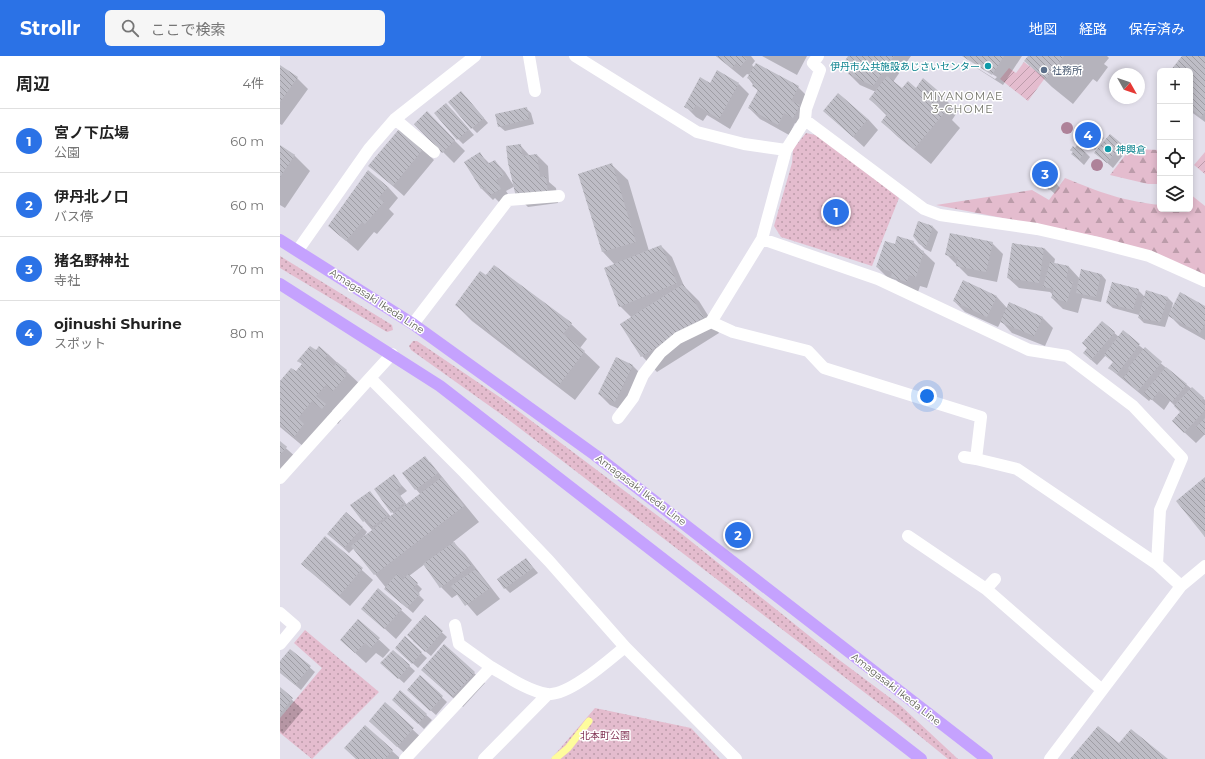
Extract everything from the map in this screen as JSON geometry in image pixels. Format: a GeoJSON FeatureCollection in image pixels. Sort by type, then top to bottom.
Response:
{"type":"FeatureCollection","features":[{"type":"Feature","properties":{"kind":"main road","name":"Amagasaki Ikeda Line"},"geometry":{"type":"LineString","coordinates":[[280,240],[413,324],[629,480],[987,759]]}},
{"type":"Feature","properties":{"kind":"main road"},"geometry":{"type":"LineString","coordinates":[[280,284],[440,386],[921,759]]}},
{"type":"Feature","properties":{"kind":"street"},"geometry":{"type":"LineString","coordinates":[[529,56],[535,91]]}},
{"type":"Feature","properties":{"kind":"street"},"geometry":{"type":"LineString","coordinates":[[575,56],[697,132],[744,144],[786,150]]}},
{"type":"Feature","properties":{"kind":"street"},"geometry":{"type":"LineString","coordinates":[[618,418],[633,398],[643,375],[660,354],[678,338],[712,322],[762,240],[786,150],[805,120],[806,109],[820,70],[814,63],[818,56]]}},
{"type":"Feature","properties":{"kind":"street"},"geometry":{"type":"LineString","coordinates":[[298,250],[369,149],[395,119],[471,57]]}},
{"type":"Feature","properties":{"kind":"street"},"geometry":{"type":"LineString","coordinates":[[395,119],[434,152]]}},
{"type":"Feature","properties":{"kind":"street"},"geometry":{"type":"LineString","coordinates":[[805,120],[924,208],[940,215],[1037,229],[1099,243],[1149,256],[1205,281]]}},
{"type":"Feature","properties":{"kind":"street"},"geometry":{"type":"LineString","coordinates":[[413,324],[508,200],[559,196]]}},
{"type":"Feature","properties":{"kind":"street"},"geometry":{"type":"LineString","coordinates":[[762,240],[878,279],[1029,350],[1067,356],[1133,406],[1182,458],[1160,510],[1157,564]]}},
{"type":"Feature","properties":{"kind":"street"},"geometry":{"type":"LineString","coordinates":[[712,322],[733,332],[808,351],[824,368],[981,416],[976,460]]}},
{"type":"Feature","properties":{"kind":"street"},"geometry":{"type":"LineString","coordinates":[[280,478],[392,354]]}},
{"type":"Feature","properties":{"kind":"street"},"geometry":{"type":"LineString","coordinates":[[370,378],[486,495],[549,561],[625,647],[736,759]]}},
{"type":"Feature","properties":{"kind":"street"},"geometry":{"type":"LineString","coordinates":[[964,456],[1017,469],[1157,564],[1181,586]]}},
{"type":"Feature","properties":{"kind":"street"},"geometry":{"type":"LineString","coordinates":[[908,536],[986,590],[1102,690]]}},
{"type":"Feature","properties":{"kind":"street"},"geometry":{"type":"LineString","coordinates":[[1050,759],[1181,586],[1205,566]]}},
{"type":"Feature","properties":{"kind":"street"},"geometry":{"type":"LineString","coordinates":[[986,590],[995,579]]}},
{"type":"Feature","properties":{"kind":"street"},"geometry":{"type":"LineString","coordinates":[[280,613],[296,626],[280,644]]}},
{"type":"Feature","properties":{"kind":"street"},"geometry":{"type":"LineString","coordinates":[[455,625],[458,644],[491,667],[523,685],[548,694]]}},
{"type":"Feature","properties":{"kind":"street"},"geometry":{"type":"LineString","coordinates":[[484,759],[548,694],[574,687],[625,647]]}},
{"type":"Feature","properties":{"kind":"street"},"geometry":{"type":"LineString","coordinates":[[405,759],[491,667]]}},
{"type":"Feature","properties":{"kind":"green space"},"geometry":{"type":"Polygon","coordinates":[[[1024,62],[1045,78],[1028,101],[1000,79],[1009,68],[1016,73],[1024,62]]]}},
{"type":"Feature","properties":{"kind":"green space"},"geometry":{"type":"Polygon","coordinates":[[[806,133],[820,136],[899,198],[872,266],[781,237],[774,226],[792,163],[793,149],[806,133]]]}},
{"type":"Feature","properties":{"kind":"green space"},"geometry":{"type":"Polygon","coordinates":[[[1130,149],[1157,150],[1157,184],[1148,184],[1110,175],[1130,149]]]}},
{"type":"Feature","properties":{"kind":"green space"},"geometry":{"type":"Polygon","coordinates":[[[1205,152],[1205,174],[1194,165],[1205,152]]]}},
{"type":"Feature","properties":{"kind":"green space"},"geometry":{"type":"Polygon","coordinates":[[[1065,178],[1111,195],[1134,201],[1157,205],[1157,212],[1193,212],[1193,196],[1205,206],[1205,276],[1159,255],[1099,237],[936,205],[1032,190],[1049,200],[1065,178]]]}},
{"type":"Feature","properties":{"kind":"green space"},"geometry":{"type":"Polygon","coordinates":[[[280,256],[392,325],[393,330],[387,332],[280,268],[280,256]]]}},
{"type":"Feature","properties":{"kind":"green space"},"geometry":{"type":"Polygon","coordinates":[[[413,341],[417,341],[501,398],[682,534],[838,659],[901,706],[958,759],[948,759],[894,715],[505,417],[411,350],[409,346],[413,341]]]}},
{"type":"Feature","properties":{"kind":"green space"},"geometry":{"type":"Polygon","coordinates":[[[305,630],[379,692],[312,759],[280,733],[280,718],[322,668],[294,643],[305,630]]]}},
{"type":"Feature","properties":{"kind":"green space","name":"北本町公園"},"geometry":{"type":"Polygon","coordinates":[[[595,708],[691,728],[720,759],[551,759],[595,708]]]}},
{"type":"Feature","properties":{"kind":"building"},"geometry":{"type":"Polygon","coordinates":[[[716,56],[743,56],[747,59],[740,67],[736,63],[732,68],[716,56]]]}},
{"type":"Feature","properties":{"kind":"building"},"geometry":{"type":"Polygon","coordinates":[[[848,56],[894,56],[873,86],[848,74],[853,64],[845,61],[848,56]]]}},
{"type":"Feature","properties":{"kind":"building","name":"伊丹市公共施設あじさいセンター"},"geometry":{"type":"Polygon","coordinates":[[[962,56],[1004,56],[992,75],[962,56]]]}},
{"type":"Feature","properties":{"kind":"building","name":"社務所"},"geometry":{"type":"Polygon","coordinates":[[[1028,56],[1064,56],[1046,79],[1024,61],[1028,56]]]}},
{"type":"Feature","properties":{"kind":"building"},"geometry":{"type":"Polygon","coordinates":[[[1182,56],[1205,56],[1205,112],[1201,117],[1193,110],[1193,68],[1172,68],[1182,56]]]}},
{"type":"Feature","properties":{"kind":"building"},"geometry":{"type":"Polygon","coordinates":[[[756,63],[799,86],[791,101],[800,105],[793,118],[784,113],[778,125],[748,108],[758,90],[752,86],[754,82],[747,78],[756,63]]]}},
{"type":"Feature","properties":{"kind":"building"},"geometry":{"type":"Polygon","coordinates":[[[280,65],[298,77],[280,102],[280,65]]]}},
{"type":"Feature","properties":{"kind":"building"},"geometry":{"type":"Polygon","coordinates":[[[717,70],[739,83],[719,119],[696,105],[692,111],[684,107],[700,77],[710,83],[717,70]]]}},
{"type":"Feature","properties":{"kind":"building"},"geometry":{"type":"Polygon","coordinates":[[[887,76],[902,88],[908,81],[916,88],[923,78],[943,95],[936,104],[945,112],[914,149],[881,122],[887,114],[869,99],[887,76]]]}},
{"type":"Feature","properties":{"kind":"building"},"geometry":{"type":"Polygon","coordinates":[[[461,91],[484,118],[471,129],[448,102],[461,91]]]}},
{"type":"Feature","properties":{"kind":"building"},"geometry":{"type":"Polygon","coordinates":[[[838,93],[868,119],[853,137],[823,111],[838,93]]]}},
{"type":"Feature","properties":{"kind":"building"},"geometry":{"type":"Polygon","coordinates":[[[446,103],[469,129],[457,140],[434,113],[446,103]]]}},
{"type":"Feature","properties":{"kind":"building"},"geometry":{"type":"Polygon","coordinates":[[[527,107],[529,119],[498,127],[495,114],[527,107]]]}},
{"type":"Feature","properties":{"kind":"building"},"geometry":{"type":"Polygon","coordinates":[[[427,111],[455,140],[442,153],[414,124],[427,111]]]}},
{"type":"Feature","properties":{"kind":"building"},"geometry":{"type":"Polygon","coordinates":[[[1089,123],[1100,132],[1089,145],[1078,137],[1081,134],[1077,131],[1082,125],[1085,127],[1089,123]]]}},
{"type":"Feature","properties":{"kind":"building"},"geometry":{"type":"Polygon","coordinates":[[[400,128],[424,148],[393,186],[368,166],[400,128]]]}},
{"type":"Feature","properties":{"kind":"building","name":"神輿倉"},"geometry":{"type":"Polygon","coordinates":[[[1110,134],[1122,144],[1107,163],[1094,153],[1110,134]]]}},
{"type":"Feature","properties":{"kind":"building"},"geometry":{"type":"Polygon","coordinates":[[[521,144],[522,156],[537,154],[540,177],[546,176],[548,193],[516,197],[508,163],[506,146],[521,144]]]}},
{"type":"Feature","properties":{"kind":"building"},"geometry":{"type":"Polygon","coordinates":[[[280,145],[295,155],[280,177],[280,145]]]}},
{"type":"Feature","properties":{"kind":"building"},"geometry":{"type":"Polygon","coordinates":[[[1077,145],[1085,152],[1079,160],[1071,154],[1073,152],[1070,150],[1073,146],[1075,148],[1077,145]]]}},
{"type":"Feature","properties":{"kind":"building"},"geometry":{"type":"Polygon","coordinates":[[[480,152],[487,164],[495,160],[504,175],[496,180],[501,189],[490,195],[485,187],[481,189],[464,162],[480,152]]]}},
{"type":"Feature","properties":{"kind":"building"},"geometry":{"type":"Polygon","coordinates":[[[612,163],[636,242],[602,252],[578,174],[612,163]]]}},
{"type":"Feature","properties":{"kind":"building"},"geometry":{"type":"Polygon","coordinates":[[[368,170],[388,187],[378,198],[384,202],[365,224],[362,222],[346,241],[328,226],[368,170]]]}},
{"type":"Feature","properties":{"kind":"building"},"geometry":{"type":"Polygon","coordinates":[[[1050,178],[1055,182],[1049,190],[1043,185],[1050,178]]]}},
{"type":"Feature","properties":{"kind":"building"},"geometry":{"type":"Polygon","coordinates":[[[918,221],[933,226],[926,247],[919,244],[913,236],[918,221]]]}},
{"type":"Feature","properties":{"kind":"building"},"geometry":{"type":"Polygon","coordinates":[[[950,233],[993,242],[986,272],[956,266],[958,257],[945,255],[950,233]]]}},
{"type":"Feature","properties":{"kind":"building"},"geometry":{"type":"Polygon","coordinates":[[[897,236],[914,241],[912,247],[924,251],[916,277],[909,275],[907,282],[891,277],[892,272],[876,267],[885,241],[895,244],[897,236]]]}},
{"type":"Feature","properties":{"kind":"building"},"geometry":{"type":"Polygon","coordinates":[[[1012,243],[1044,248],[1039,283],[1007,278],[1012,243]]]}},
{"type":"Feature","properties":{"kind":"building"},"geometry":{"type":"Polygon","coordinates":[[[661,245],[677,283],[619,307],[604,268],[661,245]]]}},
{"type":"Feature","properties":{"kind":"building"},"geometry":{"type":"Polygon","coordinates":[[[1050,262],[1069,266],[1066,280],[1073,282],[1067,302],[1051,298],[1054,289],[1043,287],[1050,262]]]}},
{"type":"Feature","properties":{"kind":"building"},"geometry":{"type":"Polygon","coordinates":[[[494,265],[572,323],[563,334],[585,351],[559,385],[455,305],[480,271],[486,275],[494,265]]]}},
{"type":"Feature","properties":{"kind":"building"},"geometry":{"type":"Polygon","coordinates":[[[1081,269],[1101,274],[1096,297],[1076,293],[1081,269]]]}},
{"type":"Feature","properties":{"kind":"building"},"geometry":{"type":"Polygon","coordinates":[[[963,280],[997,296],[987,317],[953,301],[963,280]]]}},
{"type":"Feature","properties":{"kind":"building"},"geometry":{"type":"Polygon","coordinates":[[[1112,282],[1139,289],[1133,310],[1106,303],[1112,282]]]}},
{"type":"Feature","properties":{"kind":"building"},"geometry":{"type":"Polygon","coordinates":[[[683,284],[704,317],[641,357],[620,324],[683,284]]]}},
{"type":"Feature","properties":{"kind":"building"},"geometry":{"type":"Polygon","coordinates":[[[1146,290],[1168,297],[1160,322],[1138,318],[1146,290]]]}},
{"type":"Feature","properties":{"kind":"building"},"geometry":{"type":"Polygon","coordinates":[[[1180,292],[1205,306],[1205,323],[1200,333],[1168,316],[1180,292]]]}},
{"type":"Feature","properties":{"kind":"building"},"geometry":{"type":"Polygon","coordinates":[[[1009,302],[1043,317],[1034,336],[1000,322],[1009,302]]]}},
{"type":"Feature","properties":{"kind":"building"},"geometry":{"type":"Polygon","coordinates":[[[1102,321],[1115,332],[1091,360],[1083,353],[1087,348],[1082,343],[1102,321]]]}},
{"type":"Feature","properties":{"kind":"building"},"geometry":{"type":"Polygon","coordinates":[[[1123,330],[1140,344],[1117,374],[1108,368],[1113,362],[1104,355],[1123,330]]]}},
{"type":"Feature","properties":{"kind":"building"},"geometry":{"type":"Polygon","coordinates":[[[310,346],[316,350],[319,346],[328,354],[325,358],[334,366],[337,362],[347,370],[344,374],[346,376],[333,391],[326,385],[316,396],[326,404],[322,409],[312,401],[298,418],[304,424],[294,437],[280,425],[280,381],[291,368],[296,371],[302,364],[297,361],[310,346]]]}},
{"type":"Feature","properties":{"kind":"building"},"geometry":{"type":"Polygon","coordinates":[[[1145,347],[1162,362],[1138,391],[1123,378],[1130,370],[1128,368],[1145,347]]]}},
{"type":"Feature","properties":{"kind":"building"},"geometry":{"type":"Polygon","coordinates":[[[616,357],[633,365],[615,402],[598,394],[616,357]]]}},
{"type":"Feature","properties":{"kind":"building"},"geometry":{"type":"Polygon","coordinates":[[[1166,367],[1187,384],[1172,402],[1159,391],[1152,400],[1144,393],[1166,367]]]}},
{"type":"Feature","properties":{"kind":"building"},"geometry":{"type":"Polygon","coordinates":[[[1192,387],[1204,398],[1201,401],[1205,405],[1205,410],[1184,433],[1172,421],[1180,412],[1174,406],[1192,387]]]}},
{"type":"Feature","properties":{"kind":"building"},"geometry":{"type":"Polygon","coordinates":[[[1205,418],[1205,435],[1196,427],[1205,418]]]}},
{"type":"Feature","properties":{"kind":"building"},"geometry":{"type":"Polygon","coordinates":[[[280,441],[287,447],[280,455],[280,441]]]}},
{"type":"Feature","properties":{"kind":"building"},"geometry":{"type":"Polygon","coordinates":[[[425,456],[438,473],[415,490],[402,473],[425,456]]]}},
{"type":"Feature","properties":{"kind":"building"},"geometry":{"type":"Polygon","coordinates":[[[394,474],[402,486],[396,490],[405,502],[391,513],[374,489],[394,474]]]}},
{"type":"Feature","properties":{"kind":"building"},"geometry":{"type":"Polygon","coordinates":[[[442,477],[464,506],[374,575],[351,546],[442,477]]]}},
{"type":"Feature","properties":{"kind":"building"},"geometry":{"type":"Polygon","coordinates":[[[1205,477],[1205,537],[1176,501],[1205,477]]]}},
{"type":"Feature","properties":{"kind":"building"},"geometry":{"type":"Polygon","coordinates":[[[370,491],[388,515],[372,527],[367,519],[363,522],[350,505],[370,491]]]}},
{"type":"Feature","properties":{"kind":"building"},"geometry":{"type":"Polygon","coordinates":[[[346,512],[363,527],[344,548],[327,534],[346,512]]]}},
{"type":"Feature","properties":{"kind":"building"},"geometry":{"type":"Polygon","coordinates":[[[325,536],[363,568],[339,596],[301,564],[325,536]]]}},
{"type":"Feature","properties":{"kind":"building"},"geometry":{"type":"Polygon","coordinates":[[[454,542],[471,565],[440,588],[423,564],[454,542]]]}},
{"type":"Feature","properties":{"kind":"building"},"geometry":{"type":"Polygon","coordinates":[[[526,558],[533,568],[504,589],[497,579],[526,558]]]}},
{"type":"Feature","properties":{"kind":"building"},"geometry":{"type":"Polygon","coordinates":[[[476,569],[490,588],[465,606],[451,586],[476,569]]]}},
{"type":"Feature","properties":{"kind":"building"},"geometry":{"type":"Polygon","coordinates":[[[397,574],[403,580],[408,574],[418,583],[413,588],[420,594],[407,608],[384,589],[397,574]]]}},
{"type":"Feature","properties":{"kind":"building"},"geometry":{"type":"Polygon","coordinates":[[[378,588],[402,609],[384,629],[361,609],[378,588]]]}},
{"type":"Feature","properties":{"kind":"building"},"geometry":{"type":"Polygon","coordinates":[[[425,615],[443,631],[425,652],[407,635],[425,615]]]}},
{"type":"Feature","properties":{"kind":"building"},"geometry":{"type":"Polygon","coordinates":[[[358,619],[380,638],[371,648],[365,643],[355,653],[340,640],[358,619]]]}},
{"type":"Feature","properties":{"kind":"building"},"geometry":{"type":"Polygon","coordinates":[[[405,636],[422,652],[412,664],[395,648],[405,636]]]}},
{"type":"Feature","properties":{"kind":"building"},"geometry":{"type":"Polygon","coordinates":[[[444,644],[475,672],[452,697],[421,670],[444,644]]]}},
{"type":"Feature","properties":{"kind":"building"},"geometry":{"type":"Polygon","coordinates":[[[290,649],[311,666],[295,685],[280,673],[280,661],[290,649]]]}},
{"type":"Feature","properties":{"kind":"building"},"geometry":{"type":"Polygon","coordinates":[[[393,650],[410,665],[398,679],[380,663],[393,650]]]}},
{"type":"Feature","properties":{"kind":"building"},"geometry":{"type":"Polygon","coordinates":[[[420,675],[443,696],[430,711],[407,690],[420,675]]]}},
{"type":"Feature","properties":{"kind":"building"},"geometry":{"type":"Polygon","coordinates":[[[280,687],[293,698],[280,714],[280,687]]]}},
{"type":"Feature","properties":{"kind":"building"},"geometry":{"type":"Polygon","coordinates":[[[400,690],[427,714],[418,724],[392,700],[400,690]]]}},
{"type":"Feature","properties":{"kind":"building"},"geometry":{"type":"Polygon","coordinates":[[[385,702],[414,728],[397,747],[369,721],[385,702]]]}},
{"type":"Feature","properties":{"kind":"building"},"geometry":{"type":"Polygon","coordinates":[[[365,725],[393,750],[385,759],[356,759],[344,748],[365,725]]]}},
{"type":"Feature","properties":{"kind":"building"},"geometry":{"type":"Polygon","coordinates":[[[1098,726],[1119,743],[1131,729],[1168,759],[1070,759],[1098,726]]]}},
{"type":"Feature","properties":{"kind":"waterway"},"geometry":{"type":"LineString","coordinates":[[555,759],[568,748],[589,721]]}},
{"type":"Feature","properties":{"kind":"place","name":"伊丹市公共施設あじさいセンター"},"geometry":{"type":"Point","coordinates":[988,66]}},
{"type":"Feature","properties":{"kind":"place","name":"社務所"},"geometry":{"type":"Point","coordinates":[1044,70]}},
{"type":"Feature","properties":{"kind":"place","name":"ojinushi Shurine"},"geometry":{"type":"Point","coordinates":[1088,135]}},
{"type":"Feature","properties":{"kind":"place","name":"神輿倉"},"geometry":{"type":"Point","coordinates":[1108,149]}},
{"type":"Feature","properties":{"kind":"place","name":"猪名野神社"},"geometry":{"type":"Point","coordinates":[1045,174]}},
{"type":"Feature","properties":{"kind":"place","name":"宮ノ下広場"},"geometry":{"type":"Point","coordinates":[836,212]}},
{"type":"Feature","properties":{"kind":"place","name":"伊丹北ノ口"},"geometry":{"type":"Point","coordinates":[738,535]}},
{"type":"Feature","properties":{"kind":"district","name":"MIYANOMAE 3-CHOME"},"geometry":{"type":"Point","coordinates":[963,102]}}]}
